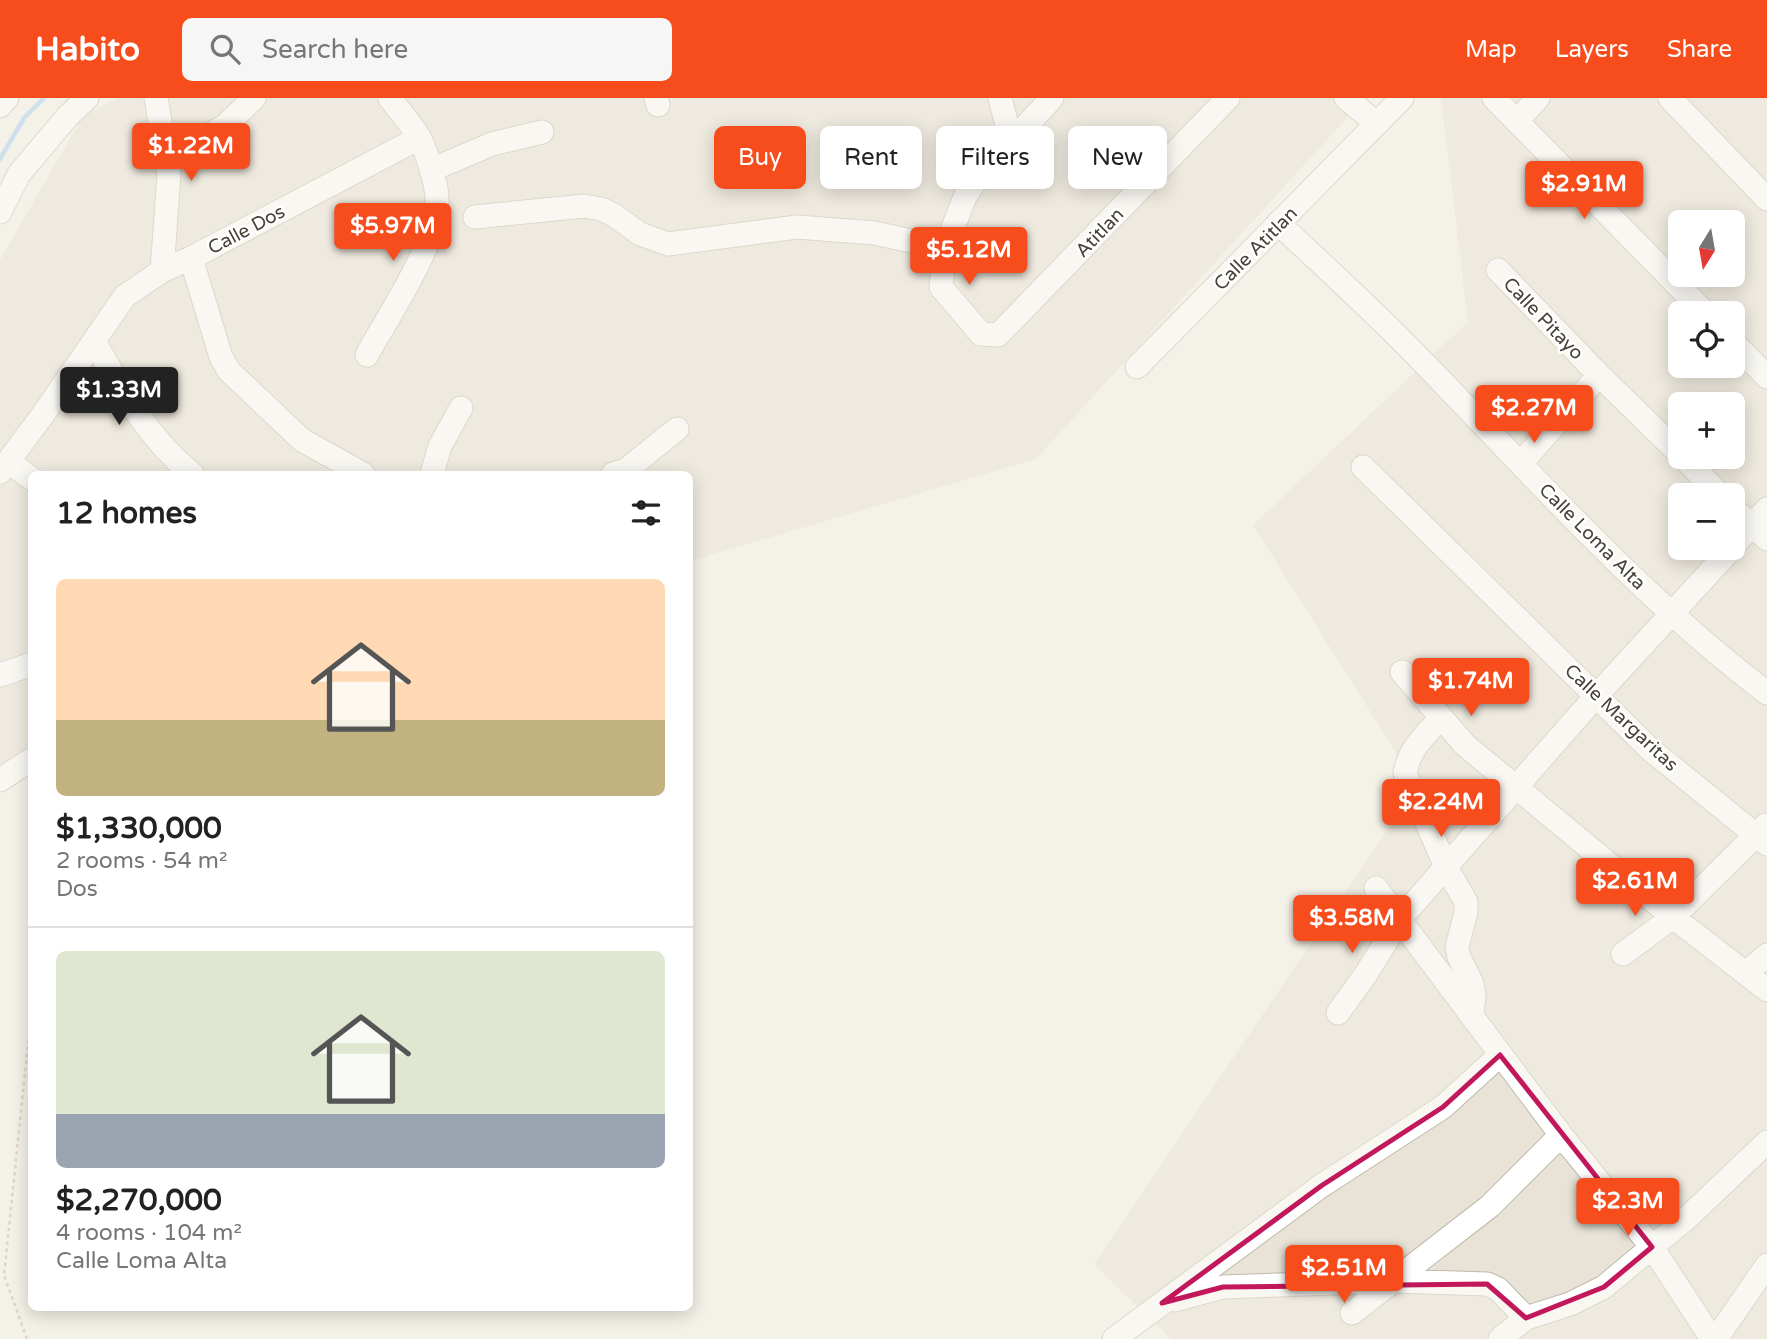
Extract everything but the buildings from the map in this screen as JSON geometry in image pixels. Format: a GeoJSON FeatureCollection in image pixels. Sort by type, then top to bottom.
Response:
{"type":"FeatureCollection","features":[{"type":"Feature","properties":{"kind":"street"},"geometry":{"type":"LineString","coordinates":[[0,106],[6,98]]}},
{"type":"Feature","properties":{"kind":"street"},"geometry":{"type":"LineString","coordinates":[[0,212],[19,174],[67,117],[87,98]]}},
{"type":"Feature","properties":{"kind":"street"},"geometry":{"type":"LineString","coordinates":[[156,98],[169,175],[162,271]]}},
{"type":"Feature","properties":{"kind":"street"},"geometry":{"type":"LineString","coordinates":[[203,139],[226,125],[254,98]]}},
{"type":"Feature","properties":{"kind":"street"},"geometry":{"type":"LineString","coordinates":[[367,355],[423,253],[435,218],[437,197],[431,170],[419,138],[390,98]]}},
{"type":"Feature","properties":{"kind":"street"},"geometry":{"type":"LineString","coordinates":[[1000,98],[1007,126]]}},
{"type":"Feature","properties":{"kind":"street"},"geometry":{"type":"LineString","coordinates":[[1025,126],[1052,98]]}},
{"type":"Feature","properties":{"kind":"street","name":"Atitlan"},"geometry":{"type":"LineString","coordinates":[[945,248],[940,284],[943,292],[981,334],[998,335],[1228,98]]}},
{"type":"Feature","properties":{"kind":"street"},"geometry":{"type":"LineString","coordinates":[[1346,98],[1377,124]]}},
{"type":"Feature","properties":{"kind":"street","name":"Calle Atitlan"},"geometry":{"type":"LineString","coordinates":[[1137,367],[1402,98]]}},
{"type":"Feature","properties":{"kind":"street"},"geometry":{"type":"LineString","coordinates":[[1494,98],[1693,301]]}},
{"type":"Feature","properties":{"kind":"street"},"geometry":{"type":"LineString","coordinates":[[1517,121],[1538,98]]}},
{"type":"Feature","properties":{"kind":"street"},"geometry":{"type":"LineString","coordinates":[[1670,98],[1767,199]]}},
{"type":"Feature","properties":{"kind":"street"},"geometry":{"type":"LineString","coordinates":[[431,170],[492,144],[542,132]]}},
{"type":"Feature","properties":{"kind":"street","name":"Calle Dos"},"geometry":{"type":"LineString","coordinates":[[4,466],[125,296],[162,271],[419,138]]}},
{"type":"Feature","properties":{"kind":"street"},"geometry":{"type":"LineString","coordinates":[[475,217],[584,206],[601,209],[640,234],[668,244],[797,227],[874,233],[945,248],[970,189]]}},
{"type":"Feature","properties":{"kind":"street","name":"Calle Loma Alta"},"geometry":{"type":"LineString","coordinates":[[1278,223],[1417,355],[1624,569],[1727,663],[1767,693]]}},
{"type":"Feature","properties":{"kind":"street"},"geometry":{"type":"LineString","coordinates":[[191,258],[221,357],[229,371],[302,440],[358,471]]}},
{"type":"Feature","properties":{"kind":"street","name":"Calle Pitayo"},"geometry":{"type":"LineString","coordinates":[[1498,270],[1598,375],[1668,442]]}},
{"type":"Feature","properties":{"kind":"street"},"geometry":{"type":"LineString","coordinates":[[94,341],[131,406],[168,454],[188,471]]}},
{"type":"Feature","properties":{"kind":"street"},"geometry":{"type":"LineString","coordinates":[[1745,354],[1767,377]]}},
{"type":"Feature","properties":{"kind":"street"},"geometry":{"type":"LineString","coordinates":[[1521,463],[1598,375]]}},
{"type":"Feature","properties":{"kind":"street"},"geometry":{"type":"LineString","coordinates":[[433,471],[440,446],[461,408]]}},
{"type":"Feature","properties":{"kind":"street"},"geometry":{"type":"LineString","coordinates":[[623,471],[677,429]]}},
{"type":"Feature","properties":{"kind":"street"},"geometry":{"type":"LineString","coordinates":[[4,466],[28,476]]}},
{"type":"Feature","properties":{"kind":"street","name":"Calle Margaritas"},"geometry":{"type":"LineString","coordinates":[[1363,467],[1651,750],[1763,834]]}},
{"type":"Feature","properties":{"kind":"street","name":"Calle Pitayo"},"geometry":{"type":"LineString","coordinates":[[1695,469],[1708,483]]}},
{"type":"Feature","properties":{"kind":"street"},"geometry":{"type":"LineString","coordinates":[[1745,520],[1759,533],[1767,509]]}},
{"type":"Feature","properties":{"kind":"street"},"geometry":{"type":"LineString","coordinates":[[1338,1013],[1400,919],[1597,695],[1720,560]]}},
{"type":"Feature","properties":{"kind":"street"},"geometry":{"type":"LineString","coordinates":[[0,675],[28,665]]}},
{"type":"Feature","properties":{"kind":"street"},"geometry":{"type":"LineString","coordinates":[[1402,672],[1465,745],[1673,917],[1767,990]]}},
{"type":"Feature","properties":{"kind":"street"},"geometry":{"type":"LineString","coordinates":[[1441,718],[1413,748],[1405,773],[1446,867],[1465,902],[1466,912],[1457,947],[1472,984],[1472,1014]]}},
{"type":"Feature","properties":{"kind":"street"},"geometry":{"type":"LineString","coordinates":[[0,780],[28,762]]}},
{"type":"Feature","properties":{"kind":"street"},"geometry":{"type":"LineString","coordinates":[[1623,954],[1673,917],[1763,834]]}},
{"type":"Feature","properties":{"kind":"street"},"geometry":{"type":"LineString","coordinates":[[1376,888],[1561,1135],[1652,1247],[1714,1339],[1767,1265]]}},
{"type":"Feature","properties":{"kind":"street"},"geometry":{"type":"LineString","coordinates":[[1746,973],[1767,955]]}},
{"type":"Feature","properties":{"kind":"street"},"geometry":{"type":"LineString","coordinates":[[1114,1339],[1321,1186],[1443,1107],[1500,1055]]}},
{"type":"Feature","properties":{"kind":"street"},"geometry":{"type":"LineString","coordinates":[[1352,1313],[1490,1206],[1561,1135]]}},
{"type":"Feature","properties":{"kind":"street"},"geometry":{"type":"LineString","coordinates":[[1500,1339],[1526,1318],[1570,1304],[1604,1287],[1687,1217],[1767,1142]]}},
{"type":"Feature","properties":{"kind":"street"},"geometry":{"type":"LineString","coordinates":[[1162,1303],[1223,1287],[1394,1281],[1487,1284],[1498,1289],[1526,1318]]}},
{"type":"Feature","properties":{"kind":"path"},"geometry":{"type":"LineString","coordinates":[[27,1339],[4,1275],[28,1044]]}},
{"type":"Feature","properties":{"kind":"highlighted area"},"geometry":{"type":"Polygon","coordinates":[[[1500,1055],[1652,1247],[1604,1287],[1526,1318],[1487,1284],[1223,1287],[1162,1303],[1321,1186],[1443,1107],[1500,1055]]]}},
{"type":"Feature","properties":{"kind":"shaded area"},"geometry":{"type":"Polygon","coordinates":[[[119,98],[1365,98],[1036,459],[693,560],[693,471],[28,471],[28,756],[0,764],[0,260],[83,116],[119,98]]]}},
{"type":"Feature","properties":{"kind":"shaded area"},"geometry":{"type":"Polygon","coordinates":[[[1441,98],[1767,98],[1767,1339],[1171,1339],[1094,1264],[1417,786],[1253,525],[1468,322],[1441,98]]]}},
{"type":"Feature","properties":{"kind":"waterway"},"geometry":{"type":"LineString","coordinates":[[0,159],[24,118],[44,98]]}}]}
